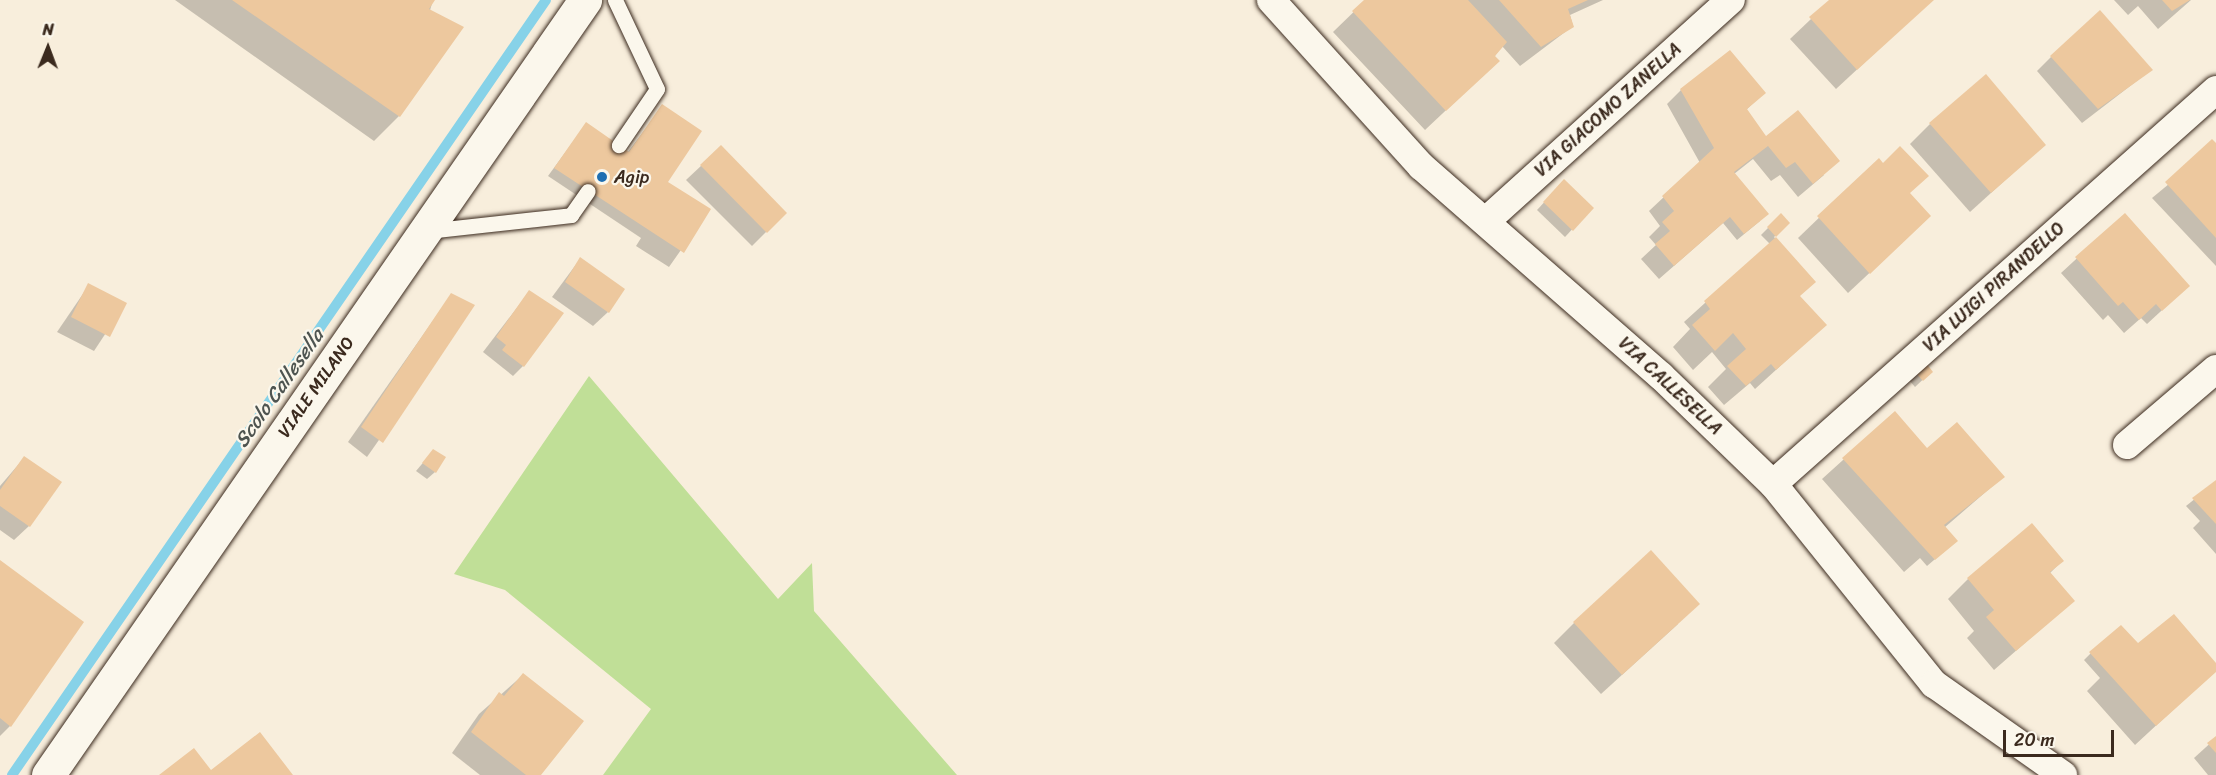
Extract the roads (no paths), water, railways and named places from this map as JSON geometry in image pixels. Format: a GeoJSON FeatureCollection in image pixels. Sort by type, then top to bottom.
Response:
{"type":"FeatureCollection","features":[{"type":"Feature","properties":{"kind":"main road","name":"VIALE MILANO"},"geometry":{"type":"LineString","coordinates":[[48,775],[585,0]]}},
{"type":"Feature","properties":{"kind":"street","name":"VIA CALLESELLA"},"geometry":{"type":"LineString","coordinates":[[1271,0],[1421,166],[1661,376],[1773,484],[1934,684],[2062,775]]}},
{"type":"Feature","properties":{"kind":"street","name":"VIA GIACOMO ZANELLA"},"geometry":{"type":"LineString","coordinates":[[1486,221],[1712,6]]}},
{"type":"Feature","properties":{"kind":"street","name":"VIA LUIGI PIRANDELLO"},"geometry":{"type":"LineString","coordinates":[[1773,484],[2216,90]]}},
{"type":"Feature","properties":{"kind":"street"},"geometry":{"type":"LineString","coordinates":[[2127,446],[2216,369]]}},
{"type":"Feature","properties":{"kind":"lane"},"geometry":{"type":"LineString","coordinates":[[615,0],[657,89],[619,146]]}},
{"type":"Feature","properties":{"kind":"lane"},"geometry":{"type":"LineString","coordinates":[[424,232],[571,215],[588,191]]}},
{"type":"Feature","properties":{"kind":"waterway","name":"Scolo Callesella"},"geometry":{"type":"LineString","coordinates":[[12,775],[546,0]]}},
{"type":"Feature","properties":{"kind":"place","name":"Agip"},"geometry":{"type":"Point","coordinates":[602,177]}}]}
